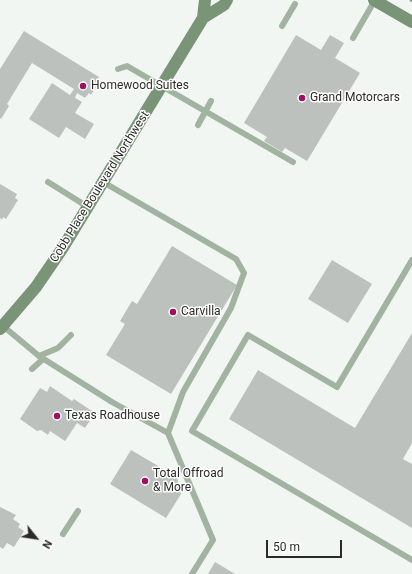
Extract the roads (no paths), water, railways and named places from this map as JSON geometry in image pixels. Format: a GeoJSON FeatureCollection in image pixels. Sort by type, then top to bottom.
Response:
{"type":"FeatureCollection","features":[{"type":"Feature","properties":{"kind":"street","name":"Cobb Place Boulevard Northwest"},"geometry":{"type":"LineString","coordinates":[[2,327],[36,287],[88,207],[203,18],[206,0]]}},
{"type":"Feature","properties":{"kind":"street","name":"Cobb Place Boulevard Northwest"},"geometry":{"type":"LineString","coordinates":[[203,18],[224,5],[227,0]]}},
{"type":"Feature","properties":{"kind":"street"},"geometry":{"type":"LineString","coordinates":[[374,0],[412,22]]}},
{"type":"Feature","properties":{"kind":"lane"},"geometry":{"type":"LineString","coordinates":[[353,38],[374,0]]}},
{"type":"Feature","properties":{"kind":"lane"},"geometry":{"type":"LineString","coordinates":[[282,26],[295,4]]}},
{"type":"Feature","properties":{"kind":"lane"},"geometry":{"type":"LineString","coordinates":[[118,69],[127,66],[293,162]]}},
{"type":"Feature","properties":{"kind":"lane"},"geometry":{"type":"LineString","coordinates":[[198,124],[212,101]]}},
{"type":"Feature","properties":{"kind":"lane"},"geometry":{"type":"LineString","coordinates":[[48,182],[88,207]]}},
{"type":"Feature","properties":{"kind":"lane"},"geometry":{"type":"LineString","coordinates":[[103,182],[236,260],[244,273],[231,308],[183,392],[168,433]]}},
{"type":"Feature","properties":{"kind":"lane"},"geometry":{"type":"LineString","coordinates":[[412,260],[338,387],[248,335],[192,431],[412,560]]}},
{"type":"Feature","properties":{"kind":"lane"},"geometry":{"type":"LineString","coordinates":[[2,327],[41,357],[119,406],[168,433],[213,540],[192,574]]}},
{"type":"Feature","properties":{"kind":"lane"},"geometry":{"type":"LineString","coordinates":[[32,369],[41,357],[58,348],[71,335]]}},
{"type":"Feature","properties":{"kind":"lane"},"geometry":{"type":"LineString","coordinates":[[63,534],[78,512]]}},
{"type":"Feature","properties":{"kind":"place","name":"Homewood Suites"},"geometry":{"type":"Point","coordinates":[83,86]}},
{"type":"Feature","properties":{"kind":"place","name":"Grand Motorcars"},"geometry":{"type":"Point","coordinates":[302,98]}},
{"type":"Feature","properties":{"kind":"place","name":"Carvilla"},"geometry":{"type":"Point","coordinates":[173,312]}},
{"type":"Feature","properties":{"kind":"place","name":"Texas Roadhouse"},"geometry":{"type":"Point","coordinates":[57,416]}},
{"type":"Feature","properties":{"kind":"place","name":"Total Offroad & More"},"geometry":{"type":"Point","coordinates":[145,481]}}]}
